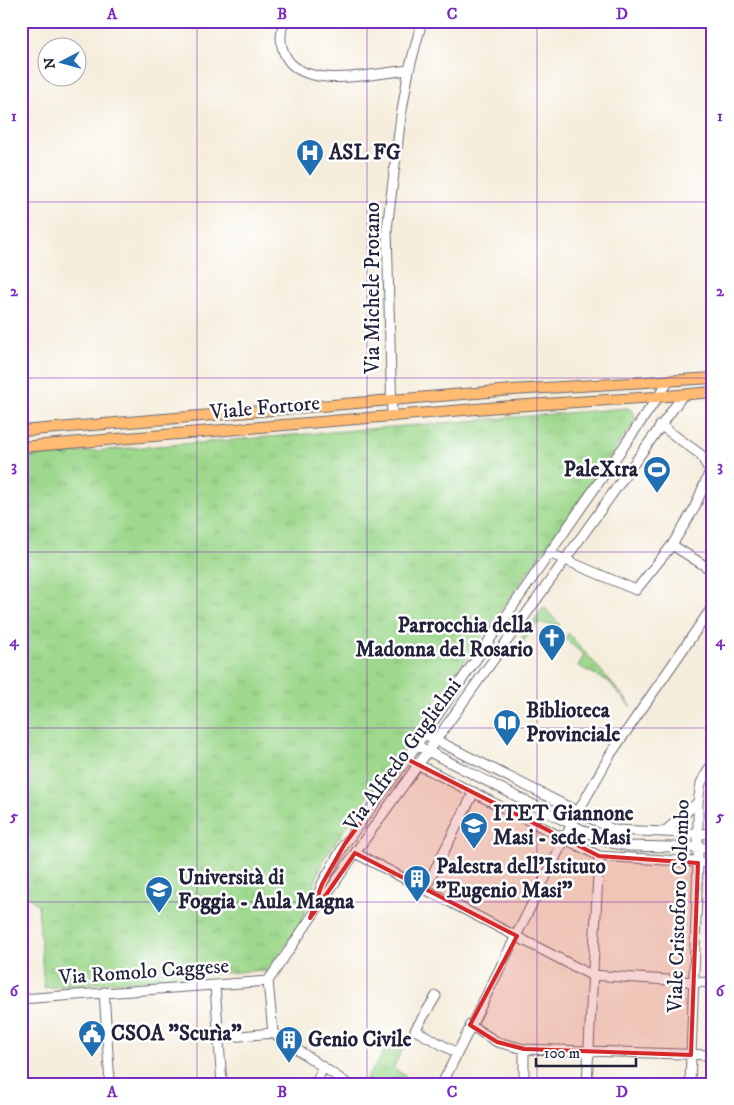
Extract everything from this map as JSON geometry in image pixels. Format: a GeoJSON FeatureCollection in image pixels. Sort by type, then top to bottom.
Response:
{"type":"FeatureCollection","features":[{"type":"Feature","properties":{"kind":"main road","name":"Viale Fortore"},"geometry":{"type":"LineString","coordinates":[[21,431],[512,390],[713,378]]}},
{"type":"Feature","properties":{"kind":"main road"},"geometry":{"type":"LineString","coordinates":[[512,390],[512,406]]}},
{"type":"Feature","properties":{"kind":"main road","name":"Viale Fortore"},"geometry":{"type":"LineString","coordinates":[[21,447],[512,406],[656,398],[713,392]]}},
{"type":"Feature","properties":{"kind":"street"},"geometry":{"type":"LineString","coordinates":[[284,21],[281,35],[283,51],[290,64],[306,74],[325,78],[408,70]]}},
{"type":"Feature","properties":{"kind":"street","name":"Via Michele Protano"},"geometry":{"type":"LineString","coordinates":[[392,417],[387,229],[408,70],[422,21]]}},
{"type":"Feature","properties":{"kind":"street","name":"Via Alfredo Guglielmi"},"geometry":{"type":"LineString","coordinates":[[310,918],[322,884],[344,845],[407,759],[656,398],[669,382]]}},
{"type":"Feature","properties":{"kind":"street","name":"Via Alfredo Guglielmi"},"geometry":{"type":"LineString","coordinates":[[268,981],[354,853],[429,752],[683,395]]}},
{"type":"Feature","properties":{"kind":"street"},"geometry":{"type":"LineString","coordinates":[[549,553],[636,590],[672,545],[694,509],[710,470],[700,454],[660,425]]}},
{"type":"Feature","properties":{"kind":"street"},"geometry":{"type":"LineString","coordinates":[[672,545],[713,571]]}},
{"type":"Feature","properties":{"kind":"street"},"geometry":{"type":"LineString","coordinates":[[442,1084],[571,825],[610,755],[713,606]]}},
{"type":"Feature","properties":{"kind":"street"},"geometry":{"type":"LineString","coordinates":[[424,734],[614,830],[713,834]]}},
{"type":"Feature","properties":{"kind":"street"},"geometry":{"type":"LineString","coordinates":[[416,745],[606,842],[618,845],[713,848]]}},
{"type":"Feature","properties":{"kind":"street"},"geometry":{"type":"LineString","coordinates":[[407,759],[599,856],[713,863]]}},
{"type":"Feature","properties":{"kind":"street","name":"Viale Cristoforo Colombo"},"geometry":{"type":"LineString","coordinates":[[690,1084],[695,982],[698,802],[701,783],[713,762]]}},
{"type":"Feature","properties":{"kind":"street"},"geometry":{"type":"LineString","coordinates":[[425,889],[474,792]]}},
{"type":"Feature","properties":{"kind":"street"},"geometry":{"type":"LineString","coordinates":[[378,798],[389,806]]}},
{"type":"Feature","properties":{"kind":"street"},"geometry":{"type":"LineString","coordinates":[[664,832],[698,802]]}},
{"type":"Feature","properties":{"kind":"street"},"geometry":{"type":"LineString","coordinates":[[354,853],[591,975],[713,983]]}},
{"type":"Feature","properties":{"kind":"street"},"geometry":{"type":"LineString","coordinates":[[587,1084],[591,975],[599,856]]}},
{"type":"Feature","properties":{"kind":"street"},"geometry":{"type":"LineString","coordinates":[[268,981],[272,1033]]}},
{"type":"Feature","properties":{"kind":"street","name":"Via Romolo Caggese"},"geometry":{"type":"LineString","coordinates":[[21,999],[268,981]]}},
{"type":"Feature","properties":{"kind":"street"},"geometry":{"type":"LineString","coordinates":[[215,986],[222,1084]]}},
{"type":"Feature","properties":{"kind":"street"},"geometry":{"type":"LineString","coordinates":[[104,992],[110,1084]]}},
{"type":"Feature","properties":{"kind":"street"},"geometry":{"type":"LineString","coordinates":[[436,996],[415,1030],[457,1053]]}},
{"type":"Feature","properties":{"kind":"street"},"geometry":{"type":"LineString","coordinates":[[470,1025],[497,1042],[524,1049],[713,1055]]}},
{"type":"Feature","properties":{"kind":"street"},"geometry":{"type":"LineString","coordinates":[[219,1038],[272,1033],[348,1084]]}},
{"type":"Feature","properties":{"kind":"street"},"geometry":{"type":"LineString","coordinates":[[524,1049],[524,1084]]}},
{"type":"Feature","properties":{"kind":"street"},"geometry":{"type":"LineString","coordinates":[[316,1084],[323,1067]]}},
{"type":"Feature","properties":{"kind":"highlighted area"},"geometry":{"type":"Polygon","coordinates":[[[407,759],[599,856],[698,863],[691,1055],[524,1049],[497,1042],[470,1025],[517,936],[355,853],[310,918],[322,884],[344,845],[407,759]]]}},
{"type":"Feature","properties":{"kind":"green space"},"geometry":{"type":"Polygon","coordinates":[[[629,408],[635,415],[636,420],[323,860],[300,925],[266,973],[262,970],[44,988],[38,905],[21,890],[21,457],[629,408]]]}},
{"type":"Feature","properties":{"kind":"green space"},"geometry":{"type":"Polygon","coordinates":[[[544,607],[560,625],[537,623],[521,645],[518,643],[544,607]]]}},
{"type":"Feature","properties":{"kind":"green space"},"geometry":{"type":"Polygon","coordinates":[[[568,633],[630,706],[608,681],[578,666],[584,655],[565,639],[568,633]]]}},
{"type":"Feature","properties":{"kind":"green space"},"geometry":{"type":"Polygon","coordinates":[[[394,1037],[406,1042],[393,1068],[406,1076],[402,1084],[374,1084],[366,1079],[394,1037]]]}},
{"type":"Feature","properties":{"kind":"place","name":"ASL FG"},"geometry":{"type":"Point","coordinates":[310,177]}},
{"type":"Feature","properties":{"kind":"place","name":"PaleXtra"},"geometry":{"type":"Point","coordinates":[657,494]}},
{"type":"Feature","properties":{"kind":"place","name":"Parrocchia della Madonna del Rosario"},"geometry":{"type":"Point","coordinates":[552,662]}},
{"type":"Feature","properties":{"kind":"place","name":"Biblioteca Provinciale"},"geometry":{"type":"Point","coordinates":[507,747]}},
{"type":"Feature","properties":{"kind":"place","name":"ITET Giannone Masi - sede Masi"},"geometry":{"type":"Point","coordinates":[474,850]}},
{"type":"Feature","properties":{"kind":"place","name":"Palestra dell'Istituto \"Eugenio Masi\""},"geometry":{"type":"Point","coordinates":[417,903]}},
{"type":"Feature","properties":{"kind":"place","name":"Università di Foggia - Aula Magna"},"geometry":{"type":"Point","coordinates":[159,914]}},
{"type":"Feature","properties":{"kind":"place","name":"CSOA \"Scurìa\""},"geometry":{"type":"Point","coordinates":[92,1058]}},
{"type":"Feature","properties":{"kind":"place","name":"Genio Civile"},"geometry":{"type":"Point","coordinates":[289,1064]}}]}
